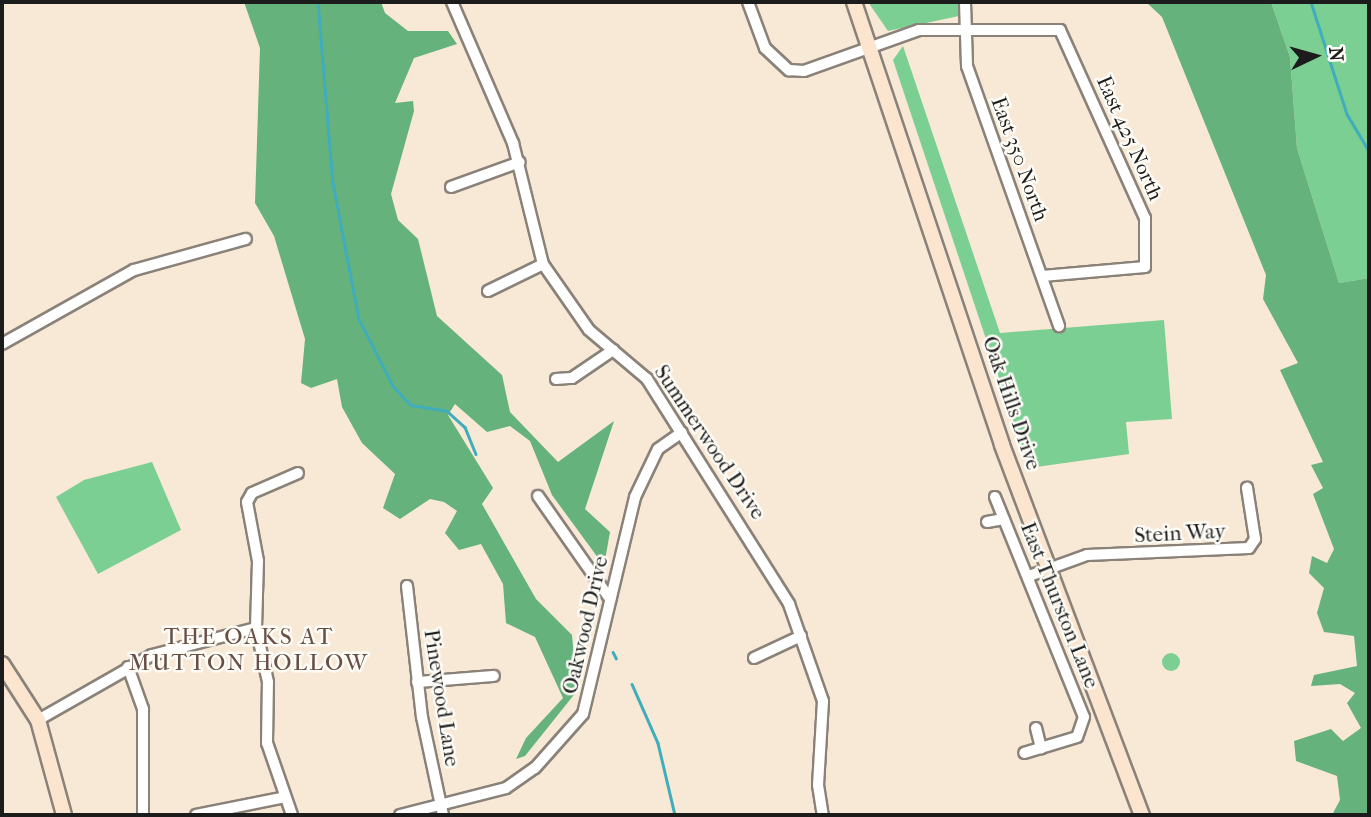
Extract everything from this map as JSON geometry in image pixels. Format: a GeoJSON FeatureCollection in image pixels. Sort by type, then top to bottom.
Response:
{"type":"FeatureCollection","features":[{"type":"Feature","properties":{"kind":"main road","name":"Oak Hills Drive"},"geometry":{"type":"LineString","coordinates":[[853,2],[1002,445],[1052,568],[1142,815]]}},
{"type":"Feature","properties":{"kind":"main road"},"geometry":{"type":"LineString","coordinates":[[2,664],[38,720],[64,815]]}},
{"type":"Feature","properties":{"kind":"street","name":"Summerwood Drive"},"geometry":{"type":"LineString","coordinates":[[452,2],[520,162],[530,233],[543,264],[589,330],[647,379],[772,569],[801,636],[826,722],[818,785],[823,815]]}},
{"type":"Feature","properties":{"kind":"street"},"geometry":{"type":"LineString","coordinates":[[748,2],[765,48],[789,70],[804,71],[919,30],[964,30]]}},
{"type":"Feature","properties":{"kind":"street","name":"East 350 North"},"geometry":{"type":"LineString","coordinates":[[965,2],[967,66],[1059,326]]}},
{"type":"Feature","properties":{"kind":"street","name":"East 425 North"},"geometry":{"type":"LineString","coordinates":[[964,30],[1059,30],[1145,218],[1145,267],[1042,276]]}},
{"type":"Feature","properties":{"kind":"street"},"geometry":{"type":"LineString","coordinates":[[451,187],[520,162]]}},
{"type":"Feature","properties":{"kind":"street"},"geometry":{"type":"LineString","coordinates":[[2,344],[134,270],[246,239]]}},
{"type":"Feature","properties":{"kind":"street"},"geometry":{"type":"LineString","coordinates":[[488,291],[543,264]]}},
{"type":"Feature","properties":{"kind":"street"},"geometry":{"type":"LineString","coordinates":[[556,379],[572,378],[613,350]]}},
{"type":"Feature","properties":{"kind":"street","name":"Oakwood Drive"},"geometry":{"type":"LineString","coordinates":[[400,815],[442,811],[522,779],[583,714],[635,496],[658,449],[682,432]]}},
{"type":"Feature","properties":{"kind":"street"},"geometry":{"type":"LineString","coordinates":[[292,815],[281,798],[267,743],[268,682],[256,628],[258,561],[247,502],[252,493],[298,473]]}},
{"type":"Feature","properties":{"kind":"street","name":"Stein Way"},"geometry":{"type":"LineString","coordinates":[[1052,568],[1087,555],[1249,548],[1255,539],[1247,488]]}},
{"type":"Feature","properties":{"kind":"street"},"geometry":{"type":"LineString","coordinates":[[538,496],[610,599]]}},
{"type":"Feature","properties":{"kind":"street","name":"East Thurston Lane"},"geometry":{"type":"LineString","coordinates":[[995,497],[1030,576],[1084,729],[1041,748]]}},
{"type":"Feature","properties":{"kind":"street"},"geometry":{"type":"LineString","coordinates":[[987,522],[1004,519]]}},
{"type":"Feature","properties":{"kind":"street"},"geometry":{"type":"LineString","coordinates":[[1030,576],[1052,568]]}},
{"type":"Feature","properties":{"kind":"street","name":"Pinewood Lane"},"geometry":{"type":"LineString","coordinates":[[407,586],[417,682],[442,811]]}},
{"type":"Feature","properties":{"kind":"street"},"geometry":{"type":"LineString","coordinates":[[38,720],[128,667],[179,644],[256,628]]}},
{"type":"Feature","properties":{"kind":"street"},"geometry":{"type":"LineString","coordinates":[[754,658],[801,636]]}},
{"type":"Feature","properties":{"kind":"street"},"geometry":{"type":"LineString","coordinates":[[128,667],[143,709],[143,815]]}},
{"type":"Feature","properties":{"kind":"street"},"geometry":{"type":"LineString","coordinates":[[417,682],[494,676]]}},
{"type":"Feature","properties":{"kind":"street"},"geometry":{"type":"LineString","coordinates":[[1024,753],[1041,748],[1036,728]]}},
{"type":"Feature","properties":{"kind":"street"},"geometry":{"type":"LineString","coordinates":[[196,815],[281,798]]}},
{"type":"Feature","properties":{"kind":"green space"},"geometry":{"type":"Polygon","coordinates":[[[244,2],[381,2],[385,13],[408,31],[448,31],[457,44],[414,58],[395,103],[413,101],[414,111],[391,194],[398,220],[418,239],[437,316],[502,375],[510,412],[558,462],[614,421],[585,509],[610,532],[604,566],[552,495],[530,441],[510,426],[487,432],[455,404],[448,415],[493,488],[482,504],[536,599],[572,635],[577,691],[525,756],[516,759],[526,738],[563,698],[535,637],[506,623],[503,584],[481,544],[459,550],[445,533],[457,511],[444,502],[430,499],[400,519],[383,508],[395,474],[362,443],[342,407],[337,379],[311,388],[301,383],[305,339],[274,236],[255,203],[260,48],[244,2]]]}},
{"type":"Feature","properties":{"kind":"green space"},"geometry":{"type":"Polygon","coordinates":[[[868,2],[960,2],[959,16],[888,31],[868,2]]]}},
{"type":"Feature","properties":{"kind":"green space"},"geometry":{"type":"Polygon","coordinates":[[[1146,2],[1271,2],[1290,57],[1297,148],[1339,283],[1369,278],[1369,815],[1332,815],[1340,800],[1337,776],[1296,761],[1294,741],[1331,729],[1343,741],[1361,728],[1347,703],[1355,693],[1340,684],[1311,686],[1314,675],[1357,666],[1354,636],[1324,632],[1317,613],[1324,588],[1309,573],[1312,556],[1327,563],[1334,549],[1313,494],[1323,488],[1311,465],[1323,462],[1280,370],[1298,363],[1263,299],[1266,275],[1162,17],[1146,2]]]}},
{"type":"Feature","properties":{"kind":"green space"},"geometry":{"type":"Polygon","coordinates":[[[1271,2],[1369,2],[1369,278],[1339,283],[1297,148],[1290,57],[1271,2]]]}},
{"type":"Feature","properties":{"kind":"green space"},"geometry":{"type":"Polygon","coordinates":[[[903,46],[1000,333],[1164,320],[1172,419],[1126,422],[1129,454],[1029,468],[893,60],[903,46]]]}},
{"type":"Feature","properties":{"kind":"green space"},"geometry":{"type":"Polygon","coordinates":[[[152,462],[181,530],[98,574],[56,497],[84,480],[152,462]]]}},
{"type":"Feature","properties":{"kind":"green space"},"geometry":{"type":"Polygon","coordinates":[[[1167,653],[1175,653],[1180,662],[1178,669],[1167,671],[1162,666],[1162,658],[1167,653]]]}},
{"type":"Feature","properties":{"kind":"waterway"},"geometry":{"type":"LineString","coordinates":[[318,2],[333,183],[359,319],[393,386],[411,405],[447,411],[465,427],[476,454]]}},
{"type":"Feature","properties":{"kind":"waterway"},"geometry":{"type":"LineString","coordinates":[[1311,2],[1347,114],[1369,151]]}},
{"type":"Feature","properties":{"kind":"waterway"},"geometry":{"type":"LineString","coordinates":[[613,652],[616,658]]}},
{"type":"Feature","properties":{"kind":"waterway"},"geometry":{"type":"LineString","coordinates":[[632,684],[658,743],[675,815]]}},
{"type":"Feature","properties":{"kind":"district","name":"THE OAKS AT MUTTON HOLLOW"},"geometry":{"type":"Point","coordinates":[249,650]}}]}
